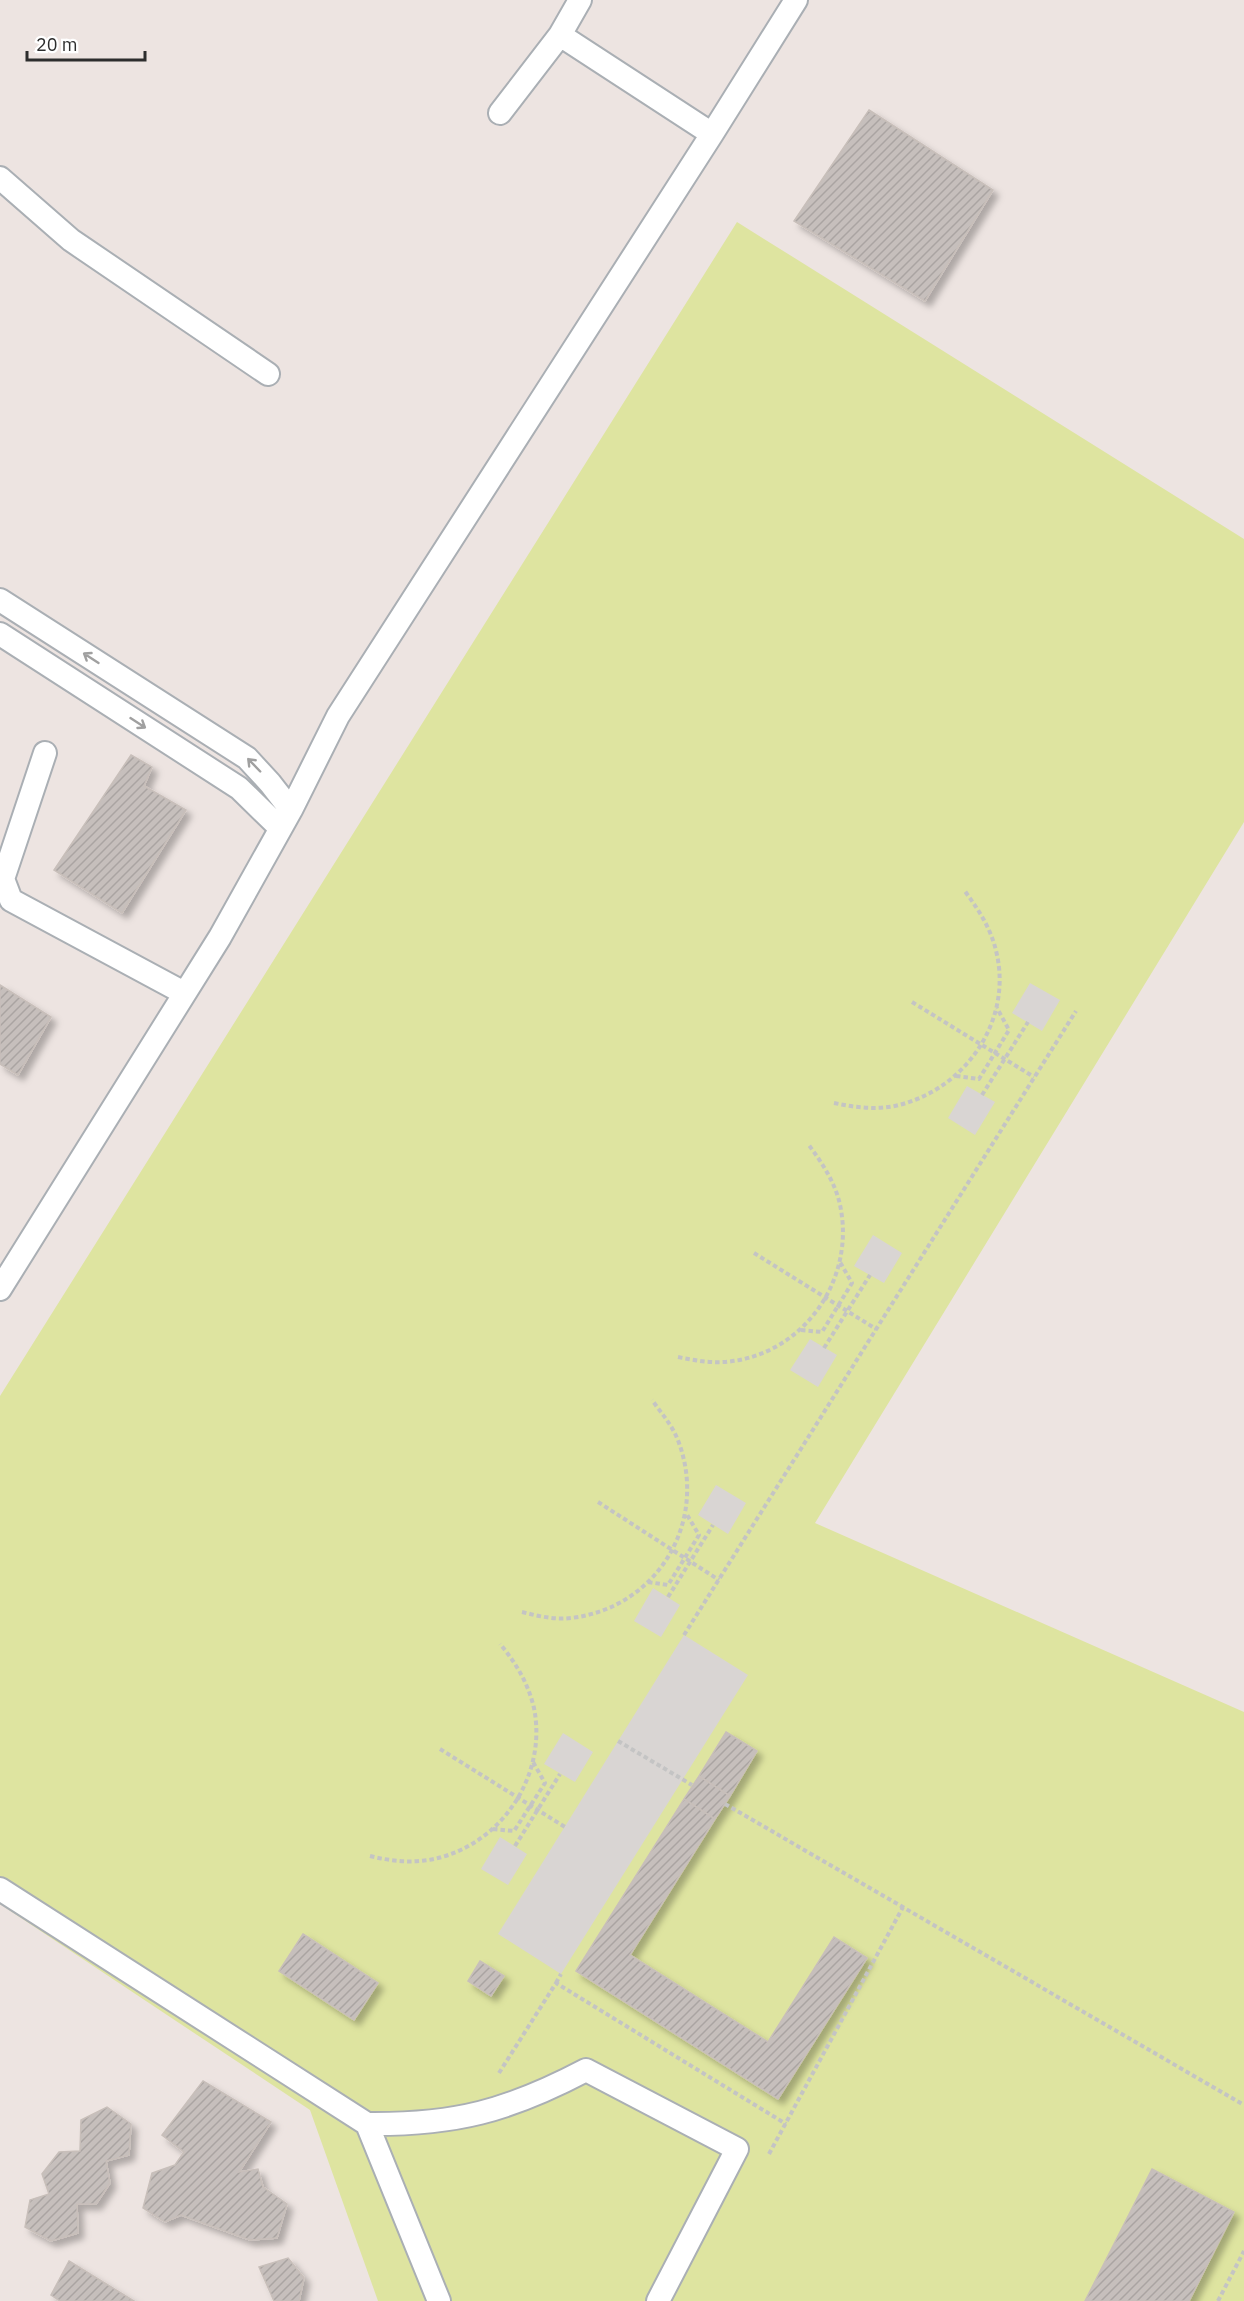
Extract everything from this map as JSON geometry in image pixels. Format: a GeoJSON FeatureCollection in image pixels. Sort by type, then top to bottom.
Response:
{"type":"FeatureCollection","features":[{"type":"Feature","properties":{"kind":"lane"},"geometry":{"type":"LineString","coordinates":[[500,113],[560,35],[580,0]]}},
{"type":"Feature","properties":{"kind":"lane"},"geometry":{"type":"LineString","coordinates":[[0,1289],[220,937],[286,819],[338,716],[796,0]]}},
{"type":"Feature","properties":{"kind":"lane"},"geometry":{"type":"LineString","coordinates":[[560,35],[712,134]]}},
{"type":"Feature","properties":{"kind":"lane"},"geometry":{"type":"LineString","coordinates":[[0,178],[71,240],[268,374]]}},
{"type":"Feature","properties":{"kind":"lane"},"geometry":{"type":"LineString","coordinates":[[0,600],[248,758],[270,783],[286,819]]}},
{"type":"Feature","properties":{"kind":"lane"},"geometry":{"type":"LineString","coordinates":[[0,634],[286,819]]}},
{"type":"Feature","properties":{"kind":"lane"},"geometry":{"type":"LineString","coordinates":[[45,753],[3,879],[11,900],[184,993]]}},
{"type":"Feature","properties":{"kind":"lane"},"geometry":{"type":"LineString","coordinates":[[0,1889],[367,2124],[435,2122],[482,2114],[518,2103],[586,2070],[737,2150],[658,2301]]}},
{"type":"Feature","properties":{"kind":"lane"},"geometry":{"type":"LineString","coordinates":[[367,2124],[439,2301]]}},
{"type":"Feature","properties":{"kind":"path"},"geometry":{"type":"LineString","coordinates":[[834,1103],[857,1108],[881,1108],[904,1104],[927,1095],[966,1067],[982,1045],[996,1007],[1000,978],[997,954],[990,931],[979,910],[964,890]]}},
{"type":"Feature","properties":{"kind":"path"},"geometry":{"type":"LineString","coordinates":[[912,1002],[1034,1077]]}},
{"type":"Feature","properties":{"kind":"path"},"geometry":{"type":"LineString","coordinates":[[956,1076],[979,1079],[1010,1030],[996,1007]]}},
{"type":"Feature","properties":{"kind":"path"},"geometry":{"type":"LineString","coordinates":[[684,1635],[1076,1011]]}},
{"type":"Feature","properties":{"kind":"path"},"geometry":{"type":"LineString","coordinates":[[982,1095],[1028,1022]]}},
{"type":"Feature","properties":{"kind":"path"},"geometry":{"type":"LineString","coordinates":[[678,1357],[701,1362],[725,1362],[748,1358],[771,1350],[800,1330],[826,1298],[835,1280],[840,1261],[843,1232],[841,1209],[834,1185],[823,1164],[808,1144]]}},
{"type":"Feature","properties":{"kind":"path"},"geometry":{"type":"LineString","coordinates":[[754,1254],[876,1329]]}},
{"type":"Feature","properties":{"kind":"path"},"geometry":{"type":"LineString","coordinates":[[800,1330],[822,1332],[852,1283],[840,1261]]}},
{"type":"Feature","properties":{"kind":"path"},"geometry":{"type":"LineString","coordinates":[[824,1348],[870,1275]]}},
{"type":"Feature","properties":{"kind":"path"},"geometry":{"type":"LineString","coordinates":[[522,1612],[546,1617],[569,1618],[593,1614],[615,1606],[636,1593],[668,1558],[679,1536],[686,1513],[686,1472],[678,1441],[667,1419],[652,1401]]}},
{"type":"Feature","properties":{"kind":"path"},"geometry":{"type":"LineString","coordinates":[[598,1502],[719,1580]]}},
{"type":"Feature","properties":{"kind":"path"},"geometry":{"type":"LineString","coordinates":[[648,1582],[668,1585],[699,1535],[686,1513]]}},
{"type":"Feature","properties":{"kind":"path"},"geometry":{"type":"LineString","coordinates":[[668,1598],[713,1525]]}},
{"type":"Feature","properties":{"kind":"path"},"geometry":{"type":"LineString","coordinates":[[370,1856],[393,1861],[418,1861],[441,1857],[464,1849],[484,1837],[502,1821],[518,1798],[533,1761],[536,1732],[534,1708],[516,1663],[500,1644]]}},
{"type":"Feature","properties":{"kind":"path"},"geometry":{"type":"LineString","coordinates":[[618,1741],[692,1785]]}},
{"type":"Feature","properties":{"kind":"path"},"geometry":{"type":"LineString","coordinates":[[440,1749],[565,1827]]}},
{"type":"Feature","properties":{"kind":"path"},"geometry":{"type":"LineString","coordinates":[[493,1829],[514,1831],[545,1783],[533,1761]]}},
{"type":"Feature","properties":{"kind":"path"},"geometry":{"type":"LineString","coordinates":[[514,1846],[560,1774]]}},
{"type":"Feature","properties":{"kind":"path"},"geometry":{"type":"LineString","coordinates":[[725,1804],[1244,2105]]}},
{"type":"Feature","properties":{"kind":"path"},"geometry":{"type":"LineString","coordinates":[[769,2155],[903,1907]]}},
{"type":"Feature","properties":{"kind":"path"},"geometry":{"type":"LineString","coordinates":[[498,2075],[561,1974]]}},
{"type":"Feature","properties":{"kind":"path"},"geometry":{"type":"LineString","coordinates":[[556,1983],[786,2124]]}},
{"type":"Feature","properties":{"kind":"path"},"geometry":{"type":"LineString","coordinates":[[1218,2301],[1244,2251]]}},
{"type":"Feature","properties":{"kind":"green space"},"geometry":{"type":"Polygon","coordinates":[[[737,222],[1244,539],[1244,822],[815,1523],[1244,1712],[1244,2301],[378,2301],[310,2110],[0,1904],[0,1396],[737,222]]]}},
{"type":"Feature","properties":{"kind":"shaded area"},"geometry":{"type":"Polygon","coordinates":[[[1030,983],[1060,1000],[1042,1031],[1012,1013],[1030,983]]]}},
{"type":"Feature","properties":{"kind":"shaded area"},"geometry":{"type":"Polygon","coordinates":[[[967,1086],[995,1102],[975,1135],[948,1118],[967,1086]]]}},
{"type":"Feature","properties":{"kind":"shaded area"},"geometry":{"type":"Polygon","coordinates":[[[873,1235],[902,1253],[884,1283],[854,1266],[873,1235]]]}},
{"type":"Feature","properties":{"kind":"shaded area"},"geometry":{"type":"Polygon","coordinates":[[[810,1339],[837,1355],[818,1387],[790,1370],[810,1339]]]}},
{"type":"Feature","properties":{"kind":"shaded area"},"geometry":{"type":"Polygon","coordinates":[[[716,1485],[746,1503],[728,1534],[698,1515],[716,1485]]]}},
{"type":"Feature","properties":{"kind":"shaded area"},"geometry":{"type":"Polygon","coordinates":[[[653,1588],[680,1605],[661,1637],[634,1621],[653,1588]]]}},
{"type":"Feature","properties":{"kind":"shaded area"},"geometry":{"type":"Polygon","coordinates":[[[684,1635],[748,1675],[561,1974],[498,1934],[684,1635]]]}},
{"type":"Feature","properties":{"kind":"shaded area"},"geometry":{"type":"Polygon","coordinates":[[[563,1733],[593,1752],[575,1782],[544,1764],[563,1733]]]}},
{"type":"Feature","properties":{"kind":"shaded area"},"geometry":{"type":"Polygon","coordinates":[[[500,1837],[527,1854],[508,1885],[481,1869],[500,1837]]]}},
{"type":"Feature","properties":{"kind":"building"},"geometry":{"type":"Polygon","coordinates":[[[869,110],[993,190],[925,301],[794,221],[869,110]]]}},
{"type":"Feature","properties":{"kind":"building"},"geometry":{"type":"Polygon","coordinates":[[[131,755],[152,767],[144,786],[186,810],[122,913],[54,870],[131,755]]]}},
{"type":"Feature","properties":{"kind":"building"},"geometry":{"type":"Polygon","coordinates":[[[0,985],[51,1017],[18,1075],[0,1064],[0,985]]]}},
{"type":"Feature","properties":{"kind":"building"},"geometry":{"type":"Polygon","coordinates":[[[726,1732],[757,1751],[730,1796],[699,1776],[726,1732]]]}},
{"type":"Feature","properties":{"kind":"building"},"geometry":{"type":"Polygon","coordinates":[[[699,1776],[730,1796],[715,1819],[684,1799],[699,1776]]]}},
{"type":"Feature","properties":{"kind":"building"},"geometry":{"type":"Polygon","coordinates":[[[684,1799],[715,1819],[630,1955],[768,2042],[834,1937],[867,1958],[778,2099],[576,1971],[684,1799]]]}},
{"type":"Feature","properties":{"kind":"building"},"geometry":{"type":"Polygon","coordinates":[[[303,1934],[378,1983],[354,2020],[279,1971],[303,1934]]]}},
{"type":"Feature","properties":{"kind":"building"},"geometry":{"type":"Polygon","coordinates":[[[480,1961],[504,1976],[491,1996],[468,1981],[480,1961]]]}},
{"type":"Feature","properties":{"kind":"building"},"geometry":{"type":"Polygon","coordinates":[[[203,2081],[271,2122],[239,2172],[258,2169],[263,2187],[287,2204],[277,2238],[250,2240],[181,2215],[165,2222],[143,2208],[152,2173],[175,2165],[184,2152],[162,2135],[203,2081]]]}},
{"type":"Feature","properties":{"kind":"building"},"geometry":{"type":"Polygon","coordinates":[[[107,2107],[131,2124],[129,2155],[106,2161],[110,2183],[96,2204],[77,2204],[78,2233],[51,2241],[25,2227],[30,2200],[49,2194],[42,2174],[59,2152],[80,2151],[81,2120],[107,2107]]]}},
{"type":"Feature","properties":{"kind":"building"},"geometry":{"type":"Polygon","coordinates":[[[1152,2169],[1234,2212],[1189,2301],[1085,2301],[1152,2169]]]}},
{"type":"Feature","properties":{"kind":"building"},"geometry":{"type":"Polygon","coordinates":[[[288,2258],[304,2278],[299,2301],[274,2301],[259,2267],[288,2258]]]}},
{"type":"Feature","properties":{"kind":"building"},"geometry":{"type":"Polygon","coordinates":[[[69,2261],[134,2301],[60,2301],[51,2295],[69,2261]]]}}]}
